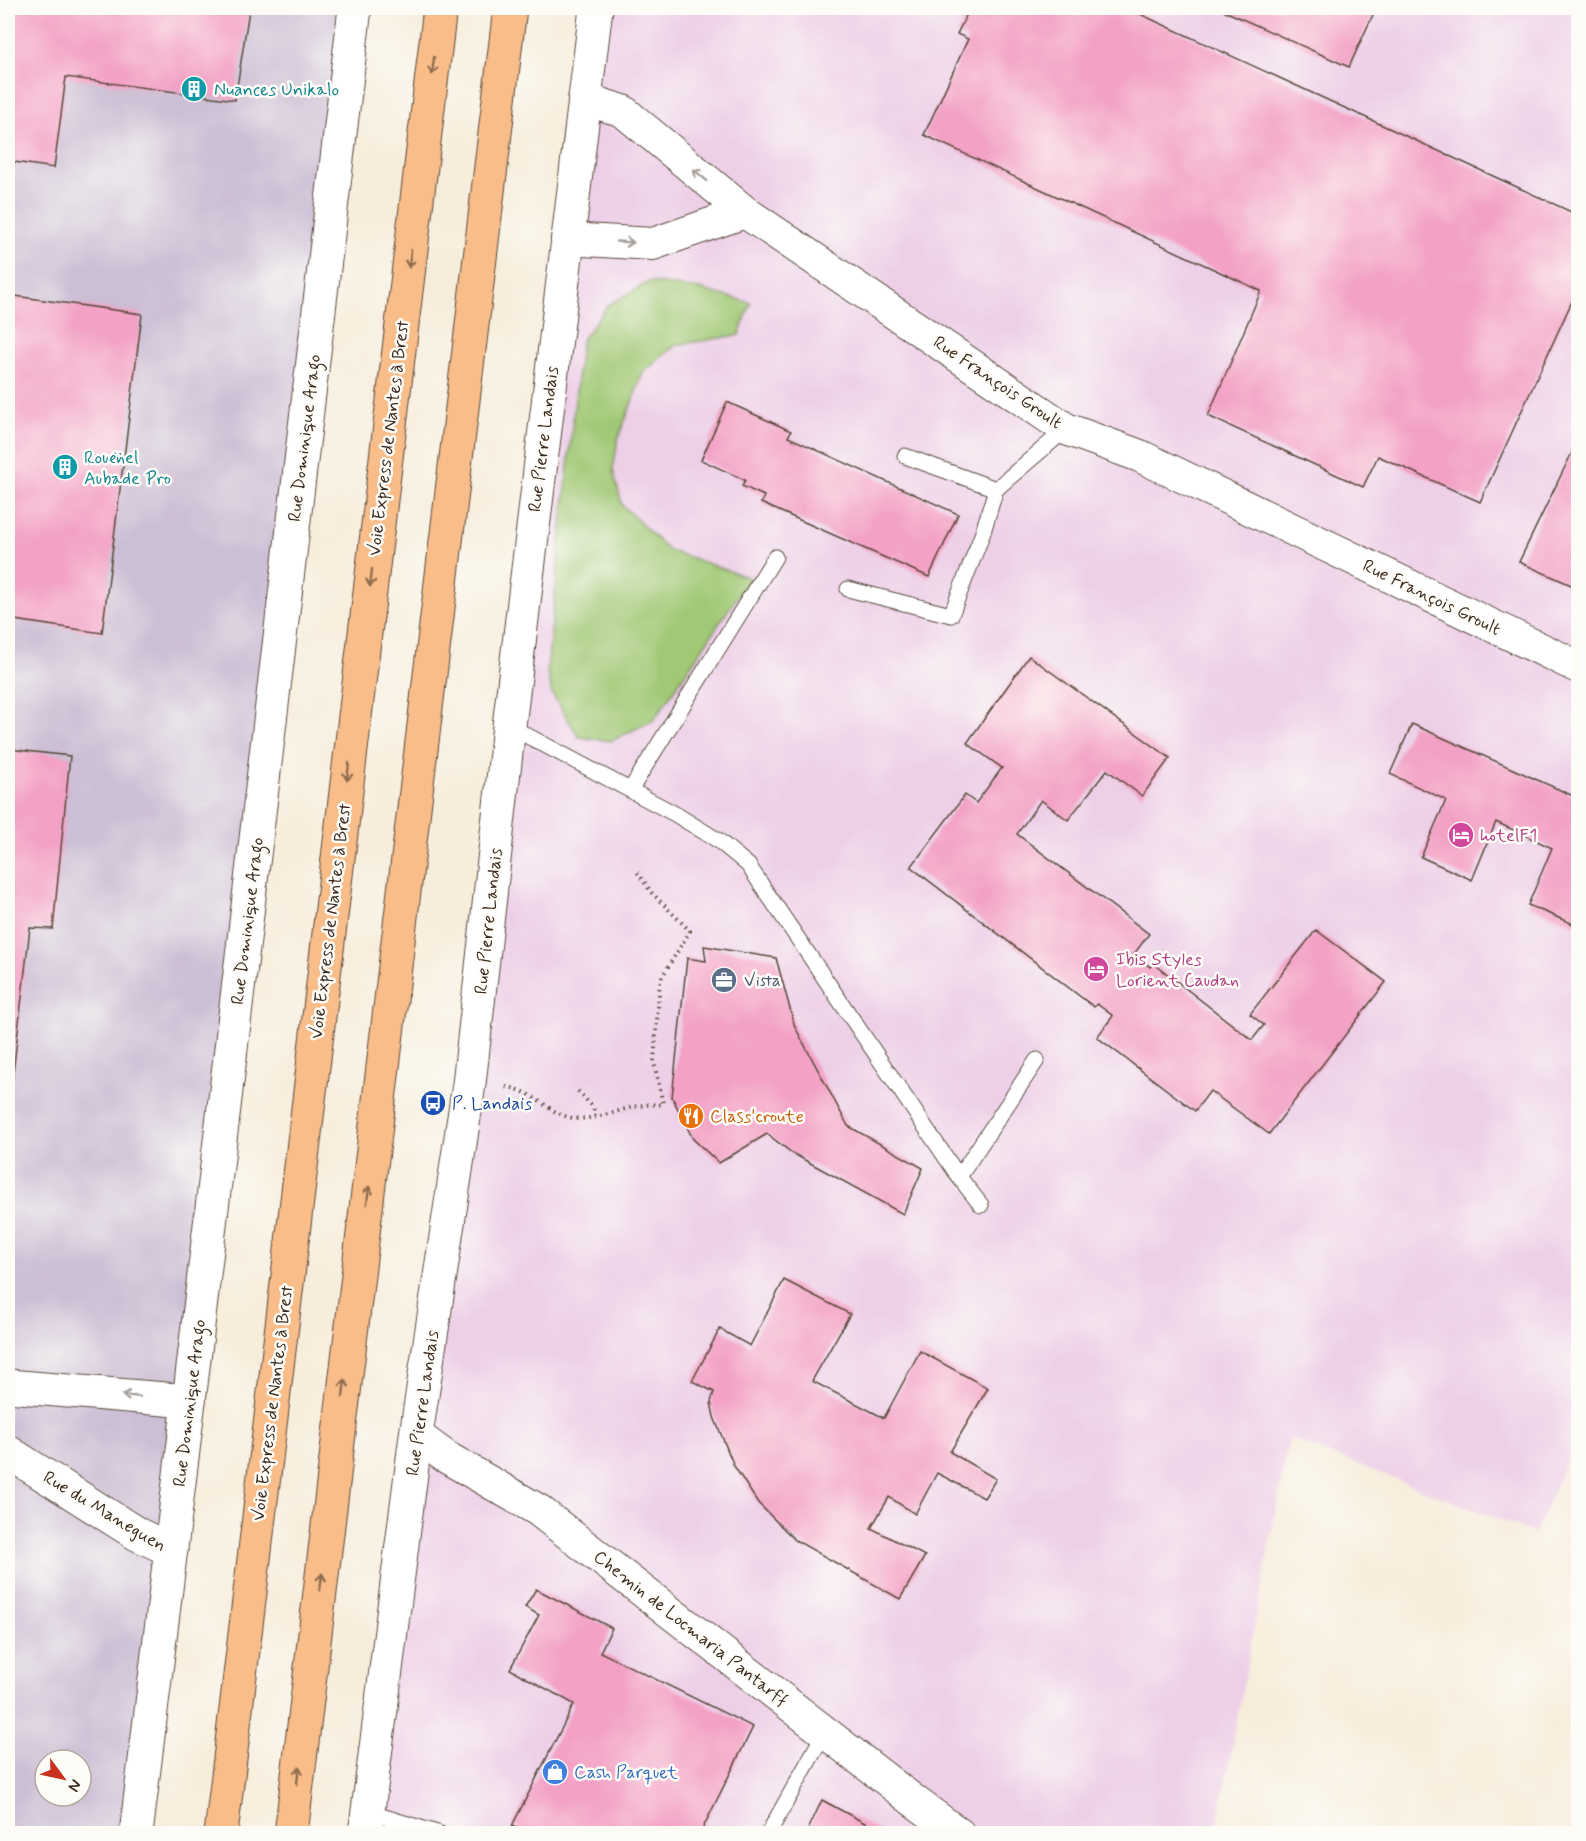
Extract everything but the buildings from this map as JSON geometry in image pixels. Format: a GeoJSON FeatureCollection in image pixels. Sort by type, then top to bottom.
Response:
{"type":"FeatureCollection","features":[{"type":"Feature","properties":{"kind":"highway","name":"Voie Express de Nantes à Brest"},"geometry":{"type":"LineString","coordinates":[[221,1833],[440,8]]}},
{"type":"Feature","properties":{"kind":"highway"},"geometry":{"type":"LineString","coordinates":[[291,1833],[510,8]]}},
{"type":"Feature","properties":{"kind":"street","name":"Rue Dominique Arago"},"geometry":{"type":"LineString","coordinates":[[136,1833],[355,8]]}},
{"type":"Feature","properties":{"kind":"street","name":"Rue Pierre Landais"},"geometry":{"type":"LineString","coordinates":[[367,1822],[416,1435],[469,1084],[509,726],[596,8]]}},
{"type":"Feature","properties":{"kind":"street","name":"Rue François Groult"},"geometry":{"type":"LineString","coordinates":[[584,99],[623,111],[745,212],[1066,429],[1140,456],[1578,667]]}},
{"type":"Feature","properties":{"kind":"street"},"geometry":{"type":"LineString","coordinates":[[567,239],[653,244],[745,212]]}},
{"type":"Feature","properties":{"kind":"street"},"geometry":{"type":"LineString","coordinates":[[8,1386],[189,1401]]}},
{"type":"Feature","properties":{"kind":"street","name":"Chemin de Locmaria Pantarff"},"geometry":{"type":"LineString","coordinates":[[416,1435],[446,1457],[538,1510],[959,1833]]}},
{"type":"Feature","properties":{"kind":"street","name":"Rue du Maneguen"},"geometry":{"type":"LineString","coordinates":[[8,1452],[137,1533],[171,1550]]}},
{"type":"Feature","properties":{"kind":"lane"},"geometry":{"type":"LineString","coordinates":[[848,589],[951,615],[982,535],[996,489],[1066,429]]}},
{"type":"Feature","properties":{"kind":"lane"},"geometry":{"type":"LineString","coordinates":[[905,456],[996,489]]}},
{"type":"Feature","properties":{"kind":"lane"},"geometry":{"type":"LineString","coordinates":[[631,789],[775,557]]}},
{"type":"Feature","properties":{"kind":"lane"},"geometry":{"type":"LineString","coordinates":[[509,726],[530,739],[631,789],[719,841],[748,865],[959,1177],[981,1205]]}},
{"type":"Feature","properties":{"kind":"lane"},"geometry":{"type":"LineString","coordinates":[[959,1177],[1036,1060]]}},
{"type":"Feature","properties":{"kind":"lane"},"geometry":{"type":"LineString","coordinates":[[768,1833],[825,1732]]}},
{"type":"Feature","properties":{"kind":"lane"},"geometry":{"type":"LineString","coordinates":[[367,1822],[440,1833]]}},
{"type":"Feature","properties":{"kind":"path"},"geometry":{"type":"LineString","coordinates":[[469,1084],[514,1088],[566,1116],[586,1118],[643,1105],[663,1104],[654,1062],[660,980],[690,931],[652,893],[636,870]]}},
{"type":"Feature","properties":{"kind":"path"},"geometry":{"type":"LineString","coordinates":[[578,1091],[593,1107],[595,1116]]}},
{"type":"Feature","properties":{"kind":"shaded area"},"geometry":{"type":"Polygon","coordinates":[[[8,8],[355,8],[134,1833],[8,1834],[8,8]]]}},
{"type":"Feature","properties":{"kind":"shaded area"},"geometry":{"type":"Polygon","coordinates":[[[596,8],[1578,8],[1578,1434],[1535,1533],[1289,1438],[1216,1833],[365,1834],[596,8]]]}},
{"type":"Feature","properties":{"kind":"green space"},"geometry":{"type":"Polygon","coordinates":[[[649,282],[699,289],[751,303],[739,335],[676,345],[643,373],[618,439],[613,470],[622,505],[668,550],[750,578],[654,720],[611,741],[579,737],[552,694],[547,670],[581,341],[608,305],[649,282]]]}},
{"type":"Feature","properties":{"kind":"place","name":"Nuances Unikalo"},"geometry":{"type":"Point","coordinates":[194,89]}},
{"type":"Feature","properties":{"kind":"place","name":"Rouënel Aubade Pro"},"geometry":{"type":"Point","coordinates":[65,467]}},
{"type":"Feature","properties":{"kind":"place","name":"hotelF1"},"geometry":{"type":"Point","coordinates":[1461,835]}},
{"type":"Feature","properties":{"kind":"place","name":"Ibis Styles Lorient Caudan"},"geometry":{"type":"Point","coordinates":[1096,969]}},
{"type":"Feature","properties":{"kind":"place","name":"Vista"},"geometry":{"type":"Point","coordinates":[724,980]}},
{"type":"Feature","properties":{"kind":"place","name":"P. Landais"},"geometry":{"type":"Point","coordinates":[433,1103]}},
{"type":"Feature","properties":{"kind":"place","name":"Class'croute"},"geometry":{"type":"Point","coordinates":[691,1116]}},
{"type":"Feature","properties":{"kind":"place","name":"Cash Parquet"},"geometry":{"type":"Point","coordinates":[555,1772]}}]}
